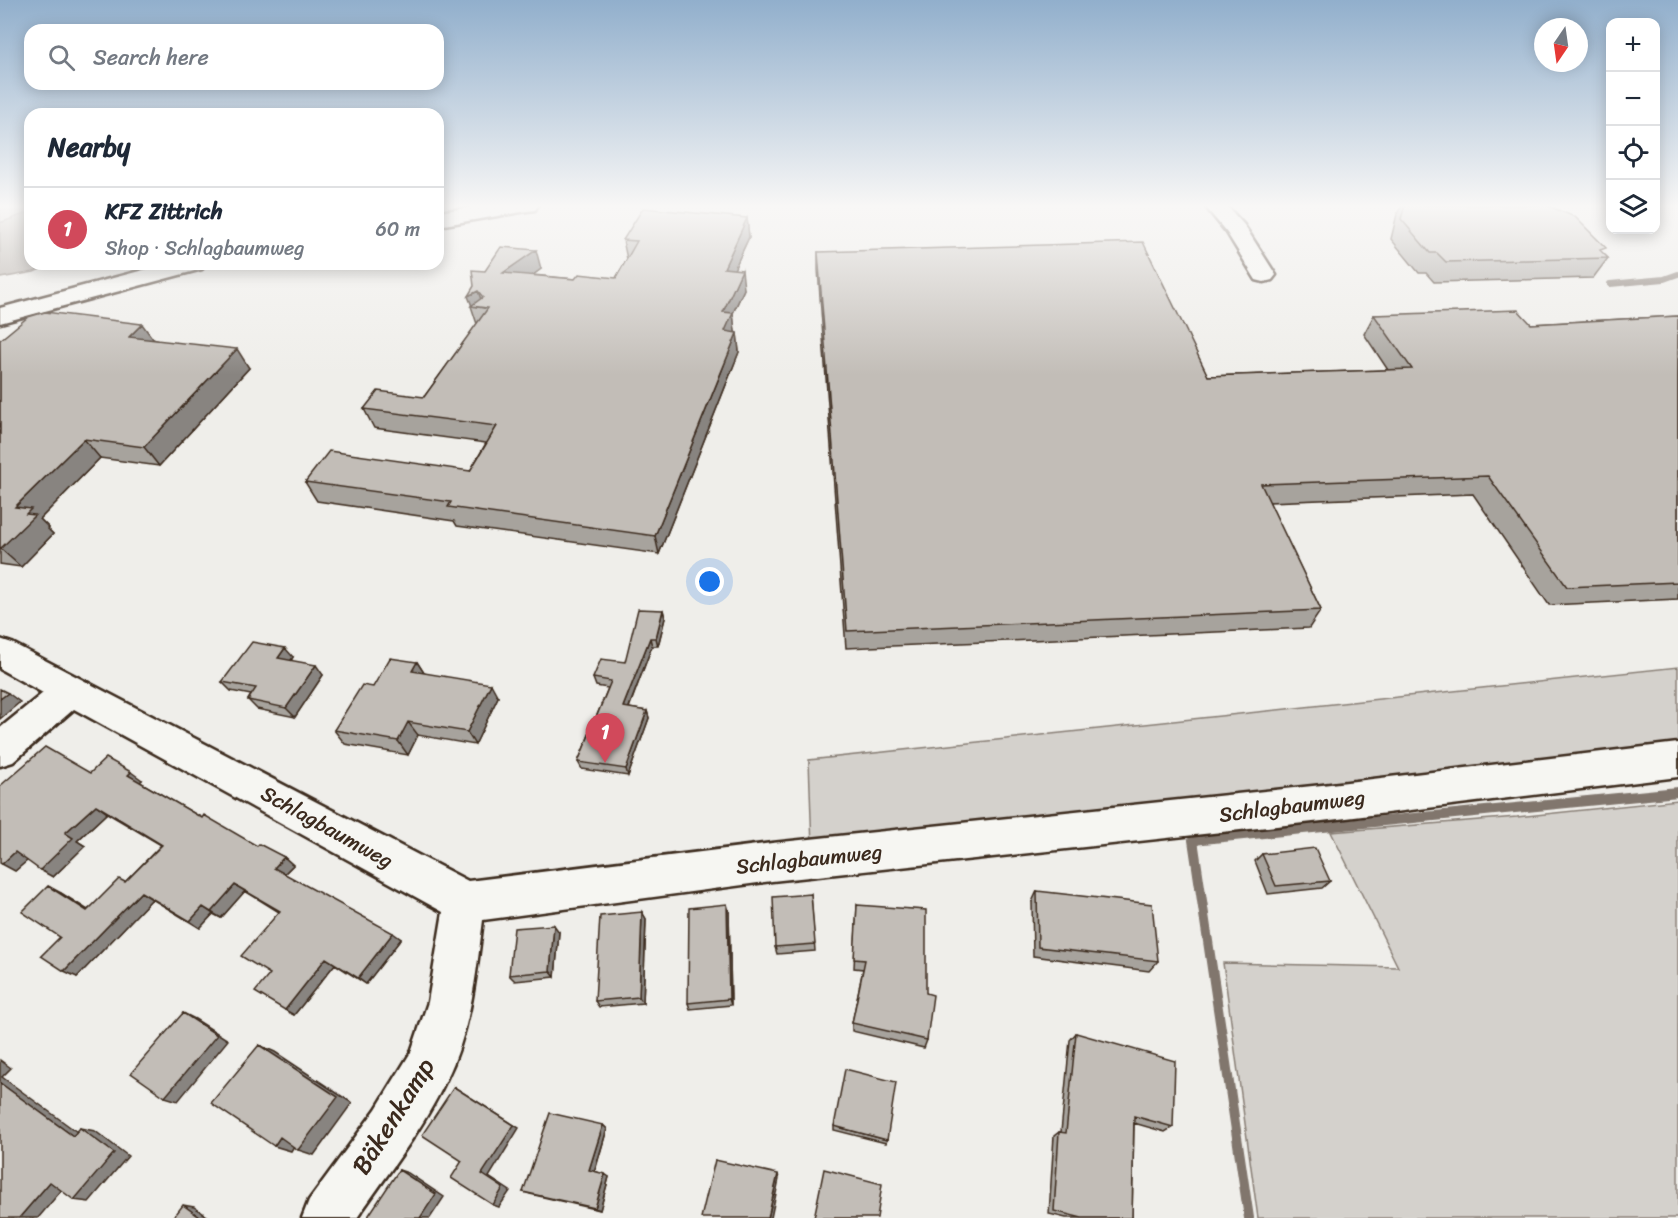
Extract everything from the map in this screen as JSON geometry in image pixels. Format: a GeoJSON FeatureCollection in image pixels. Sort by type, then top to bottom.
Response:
{"type":"FeatureCollection","features":[{"type":"Feature","properties":{"kind":"street"},"geometry":{"type":"LineString","coordinates":[[1256,262],[1264,275]]}},
{"type":"Feature","properties":{"kind":"street"},"geometry":{"type":"LineString","coordinates":[[0,316],[170,270]]}},
{"type":"Feature","properties":{"kind":"street","name":"Schlagbaumweg"},"geometry":{"type":"LineString","coordinates":[[0,653],[465,902],[772,862],[1310,804],[1678,760]]}},
{"type":"Feature","properties":{"kind":"street"},"geometry":{"type":"LineString","coordinates":[[0,750],[70,691]]}},
{"type":"Feature","properties":{"kind":"street","name":"Bäkenkamp"},"geometry":{"type":"LineString","coordinates":[[327,1218],[393,1126],[430,1064],[450,1002],[465,902]]}},
{"type":"Feature","properties":{"kind":"shaded area"},"geometry":{"type":"Polygon","coordinates":[[[0,262],[24,262],[24,270],[38,270],[34,272],[0,278],[0,262]]]}},
{"type":"Feature","properties":{"kind":"shaded area"},"geometry":{"type":"Polygon","coordinates":[[[1678,667],[1678,749],[812,847],[809,760],[1678,667]]]}},
{"type":"Feature","properties":{"kind":"shaded area"},"geometry":{"type":"Polygon","coordinates":[[[1678,800],[1678,1218],[1258,1218],[1223,963],[1398,967],[1331,832],[1517,817],[1678,800]]]}},
{"type":"Feature","properties":{"kind":"building"},"geometry":{"type":"Polygon","coordinates":[[[491,262],[519,262],[503,273],[575,279],[579,274],[616,278],[625,262],[727,262],[724,268],[742,270],[723,312],[733,313],[725,331],[737,333],[655,536],[448,507],[451,502],[305,482],[329,451],[470,471],[497,426],[364,409],[378,391],[424,397],[488,308],[471,306],[483,297],[478,291],[468,296],[474,286],[472,270],[485,271],[491,262]]]}},
{"type":"Feature","properties":{"kind":"building"},"geometry":{"type":"Polygon","coordinates":[[[819,262],[1153,262],[1208,376],[1412,369],[1374,315],[1518,310],[1531,324],[1678,316],[1678,582],[1567,587],[1488,476],[1261,484],[1321,610],[847,631],[819,262]]]}},
{"type":"Feature","properties":{"kind":"building"},"geometry":{"type":"Polygon","coordinates":[[[45,312],[142,324],[129,337],[237,349],[144,447],[84,439],[15,507],[31,509],[26,514],[35,515],[0,549],[0,340],[28,317],[45,312]]]}},
{"type":"Feature","properties":{"kind":"building"},"geometry":{"type":"Polygon","coordinates":[[[638,609],[663,610],[656,638],[650,638],[623,707],[647,711],[626,769],[578,762],[611,681],[593,678],[601,659],[625,662],[638,609]]]}},
{"type":"Feature","properties":{"kind":"building"},"geometry":{"type":"Polygon","coordinates":[[[252,642],[285,648],[278,658],[316,665],[286,708],[248,700],[256,688],[222,682],[252,642]]]}},
{"type":"Feature","properties":{"kind":"building"},"geometry":{"type":"Polygon","coordinates":[[[390,658],[417,662],[412,671],[491,684],[467,732],[408,722],[398,741],[334,730],[362,685],[373,687],[390,658]]]}},
{"type":"Feature","properties":{"kind":"building"},"geometry":{"type":"Polygon","coordinates":[[[0,689],[8,693],[0,699],[0,689]]]}},
{"type":"Feature","properties":{"kind":"building"},"geometry":{"type":"Polygon","coordinates":[[[45,747],[90,773],[106,758],[131,772],[128,775],[202,818],[204,815],[257,846],[259,844],[284,857],[274,868],[393,933],[358,978],[326,958],[285,1010],[255,992],[270,974],[241,956],[280,911],[235,885],[211,912],[203,907],[190,921],[141,892],[64,971],[41,956],[60,937],[22,912],[48,886],[87,911],[119,879],[125,882],[162,845],[96,805],[65,833],[73,838],[40,870],[15,852],[2,864],[0,863],[0,786],[45,747]]]}},
{"type":"Feature","properties":{"kind":"building"},"geometry":{"type":"Polygon","coordinates":[[[1315,848],[1330,881],[1276,886],[1262,854],[1315,848]]]}},
{"type":"Feature","properties":{"kind":"building"},"geometry":{"type":"Polygon","coordinates":[[[1037,891],[1152,904],[1158,961],[1038,947],[1037,891]]]}},
{"type":"Feature","properties":{"kind":"building"},"geometry":{"type":"Polygon","coordinates":[[[811,894],[815,944],[775,947],[773,897],[811,894]]]}},
{"type":"Feature","properties":{"kind":"building"},"geometry":{"type":"Polygon","coordinates":[[[727,904],[729,999],[688,1003],[689,908],[727,904]]]}},
{"type":"Feature","properties":{"kind":"building"},"geometry":{"type":"Polygon","coordinates":[[[857,905],[926,910],[926,993],[933,995],[927,1040],[852,1023],[865,960],[854,959],[857,905]]]}},
{"type":"Feature","properties":{"kind":"building"},"geometry":{"type":"Polygon","coordinates":[[[642,912],[639,997],[595,1001],[600,916],[642,912]]]}},
{"type":"Feature","properties":{"kind":"building"},"geometry":{"type":"Polygon","coordinates":[[[554,925],[550,971],[509,975],[514,928],[554,925]]]}},
{"type":"Feature","properties":{"kind":"building"},"geometry":{"type":"Polygon","coordinates":[[[183,1013],[217,1035],[165,1097],[131,1073],[183,1013]]]}},
{"type":"Feature","properties":{"kind":"building"},"geometry":{"type":"Polygon","coordinates":[[[1076,1033],[1175,1061],[1173,1127],[1134,1116],[1132,1218],[1082,1218],[1054,1211],[1059,1132],[1066,1133],[1076,1033]]]}},
{"type":"Feature","properties":{"kind":"building"},"geometry":{"type":"Polygon","coordinates":[[[259,1045],[338,1097],[298,1150],[280,1137],[274,1146],[211,1103],[259,1045]]]}},
{"type":"Feature","properties":{"kind":"building"},"geometry":{"type":"Polygon","coordinates":[[[845,1069],[896,1082],[887,1140],[834,1126],[845,1069]]]}},
{"type":"Feature","properties":{"kind":"building"},"geometry":{"type":"Polygon","coordinates":[[[0,1083],[73,1136],[80,1128],[114,1153],[74,1200],[50,1182],[19,1218],[0,1218],[0,1083]]]}},
{"type":"Feature","properties":{"kind":"building"},"geometry":{"type":"Polygon","coordinates":[[[454,1087],[514,1125],[482,1174],[503,1188],[493,1205],[451,1178],[462,1161],[422,1135],[454,1087]]]}},
{"type":"Feature","properties":{"kind":"building"},"geometry":{"type":"Polygon","coordinates":[[[550,1113],[603,1125],[589,1170],[605,1174],[595,1208],[523,1192],[550,1113]]]}},
{"type":"Feature","properties":{"kind":"building"},"geometry":{"type":"Polygon","coordinates":[[[715,1160],[778,1174],[768,1218],[701,1218],[715,1160]]]}},
{"type":"Feature","properties":{"kind":"building"},"geometry":{"type":"Polygon","coordinates":[[[824,1169],[882,1184],[877,1218],[814,1218],[824,1169]]]}},
{"type":"Feature","properties":{"kind":"building"},"geometry":{"type":"Polygon","coordinates":[[[399,1170],[436,1194],[420,1218],[367,1218],[399,1170]]]}},
{"type":"Feature","properties":{"kind":"building"},"geometry":{"type":"Polygon","coordinates":[[[183,1205],[201,1218],[173,1218],[183,1205]]]}},
{"type":"Feature","properties":{"kind":"waterway"},"geometry":{"type":"LineString","coordinates":[[1610,284],[1664,279],[1678,274]]}},
{"type":"Feature","properties":{"kind":"waterway"},"geometry":{"type":"LineString","coordinates":[[1249,1218],[1193,840],[1678,792]]}},
{"type":"Feature","properties":{"kind":"place","name":"KFZ Zittrich"},"geometry":{"type":"Point","coordinates":[605,763]}}]}
